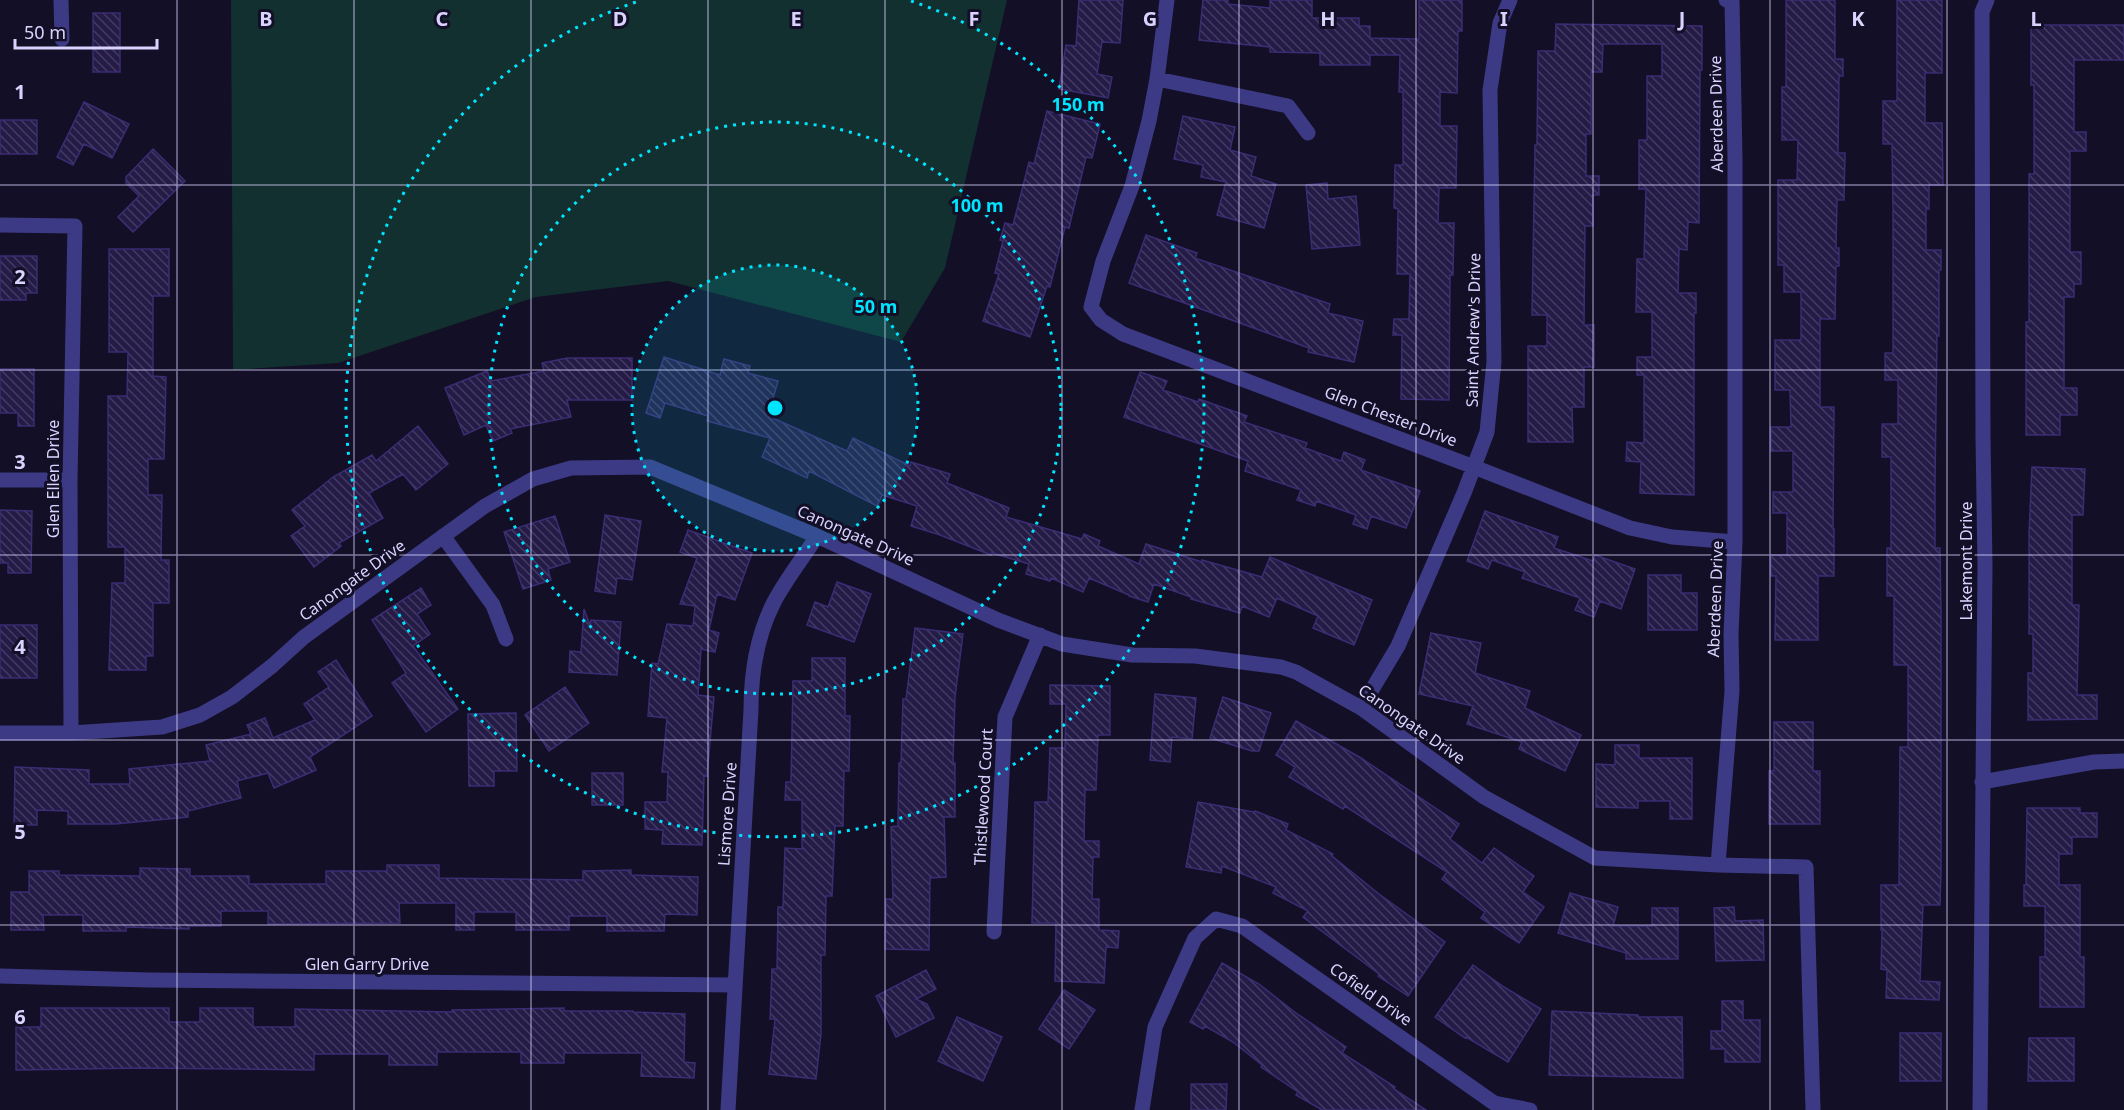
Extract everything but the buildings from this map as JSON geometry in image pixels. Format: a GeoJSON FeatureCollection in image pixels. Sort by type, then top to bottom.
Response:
{"type":"FeatureCollection","features":[{"type":"Feature","properties":{"kind":"street"},"geometry":{"type":"LineString","coordinates":[[61,0],[62,39]]}},
{"type":"Feature","properties":{"kind":"street"},"geometry":{"type":"LineString","coordinates":[[1167,0],[1157,79],[1288,106],[1308,133]]}},
{"type":"Feature","properties":{"kind":"street","name":"Saint Andrew's Drive"},"geometry":{"type":"LineString","coordinates":[[1361,708],[1398,646],[1487,432],[1494,363],[1490,90],[1500,23],[1510,0]]}},
{"type":"Feature","properties":{"kind":"street","name":"Aberdeen Drive"},"geometry":{"type":"LineString","coordinates":[[1718,865],[1732,692],[1731,634],[1735,542],[1735,159],[1729,1]]}},
{"type":"Feature","properties":{"kind":"street","name":"Lakemont Drive"},"geometry":{"type":"LineString","coordinates":[[1980,1110],[1985,566],[1983,437],[1985,6]]}},
{"type":"Feature","properties":{"kind":"street","name":"Glen Chester Drive"},"geometry":{"type":"LineString","coordinates":[[1157,79],[1132,186],[1103,261],[1091,307],[1101,320],[1123,334],[1630,528],[1672,537],[1735,542]]}},
{"type":"Feature","properties":{"kind":"street","name":"Glen Ellen Drive"},"geometry":{"type":"LineString","coordinates":[[0,225],[75,226],[70,480],[71,733]]}},
{"type":"Feature","properties":{"kind":"street","name":"Canongate Drive"},"geometry":{"type":"LineString","coordinates":[[0,733],[71,733],[162,726],[200,715],[232,697],[304,637],[484,506],[533,479],[571,468],[650,467],[818,536],[998,620],[1062,644],[1132,655],[1195,656],[1281,667],[1296,672],[1361,708],[1484,797],[1595,858],[1718,865]]}},
{"type":"Feature","properties":{"kind":"street"},"geometry":{"type":"LineString","coordinates":[[0,480],[70,480]]}},
{"type":"Feature","properties":{"kind":"street"},"geometry":{"type":"LineString","coordinates":[[443,536],[493,605],[506,639]]}},
{"type":"Feature","properties":{"kind":"street","name":"Lismore Drive"},"geometry":{"type":"LineString","coordinates":[[728,1110],[752,680],[764,625],[775,601],[818,536]]}},
{"type":"Feature","properties":{"kind":"street","name":"Thistlewood Court"},"geometry":{"type":"LineString","coordinates":[[994,932],[1005,717],[1040,635]]}},
{"type":"Feature","properties":{"kind":"street"},"geometry":{"type":"LineString","coordinates":[[1982,782],[2094,762],[2124,761]]}},
{"type":"Feature","properties":{"kind":"street"},"geometry":{"type":"LineString","coordinates":[[1718,865],[1806,867],[1813,1110]]}},
{"type":"Feature","properties":{"kind":"street","name":"Cofield Drive"},"geometry":{"type":"LineString","coordinates":[[1142,1110],[1155,1027],[1196,938],[1216,919],[1242,926],[1494,1102],[1530,1110]]}},
{"type":"Feature","properties":{"kind":"street","name":"Glen Garry Drive"},"geometry":{"type":"LineString","coordinates":[[0,976],[149,980],[734,985]]}},
{"type":"Feature","properties":{"kind":"green space"},"geometry":{"type":"Polygon","coordinates":[[[231,0],[1007,0],[945,268],[901,342],[668,281],[536,297],[338,363],[233,370],[231,0]]]}}]}
